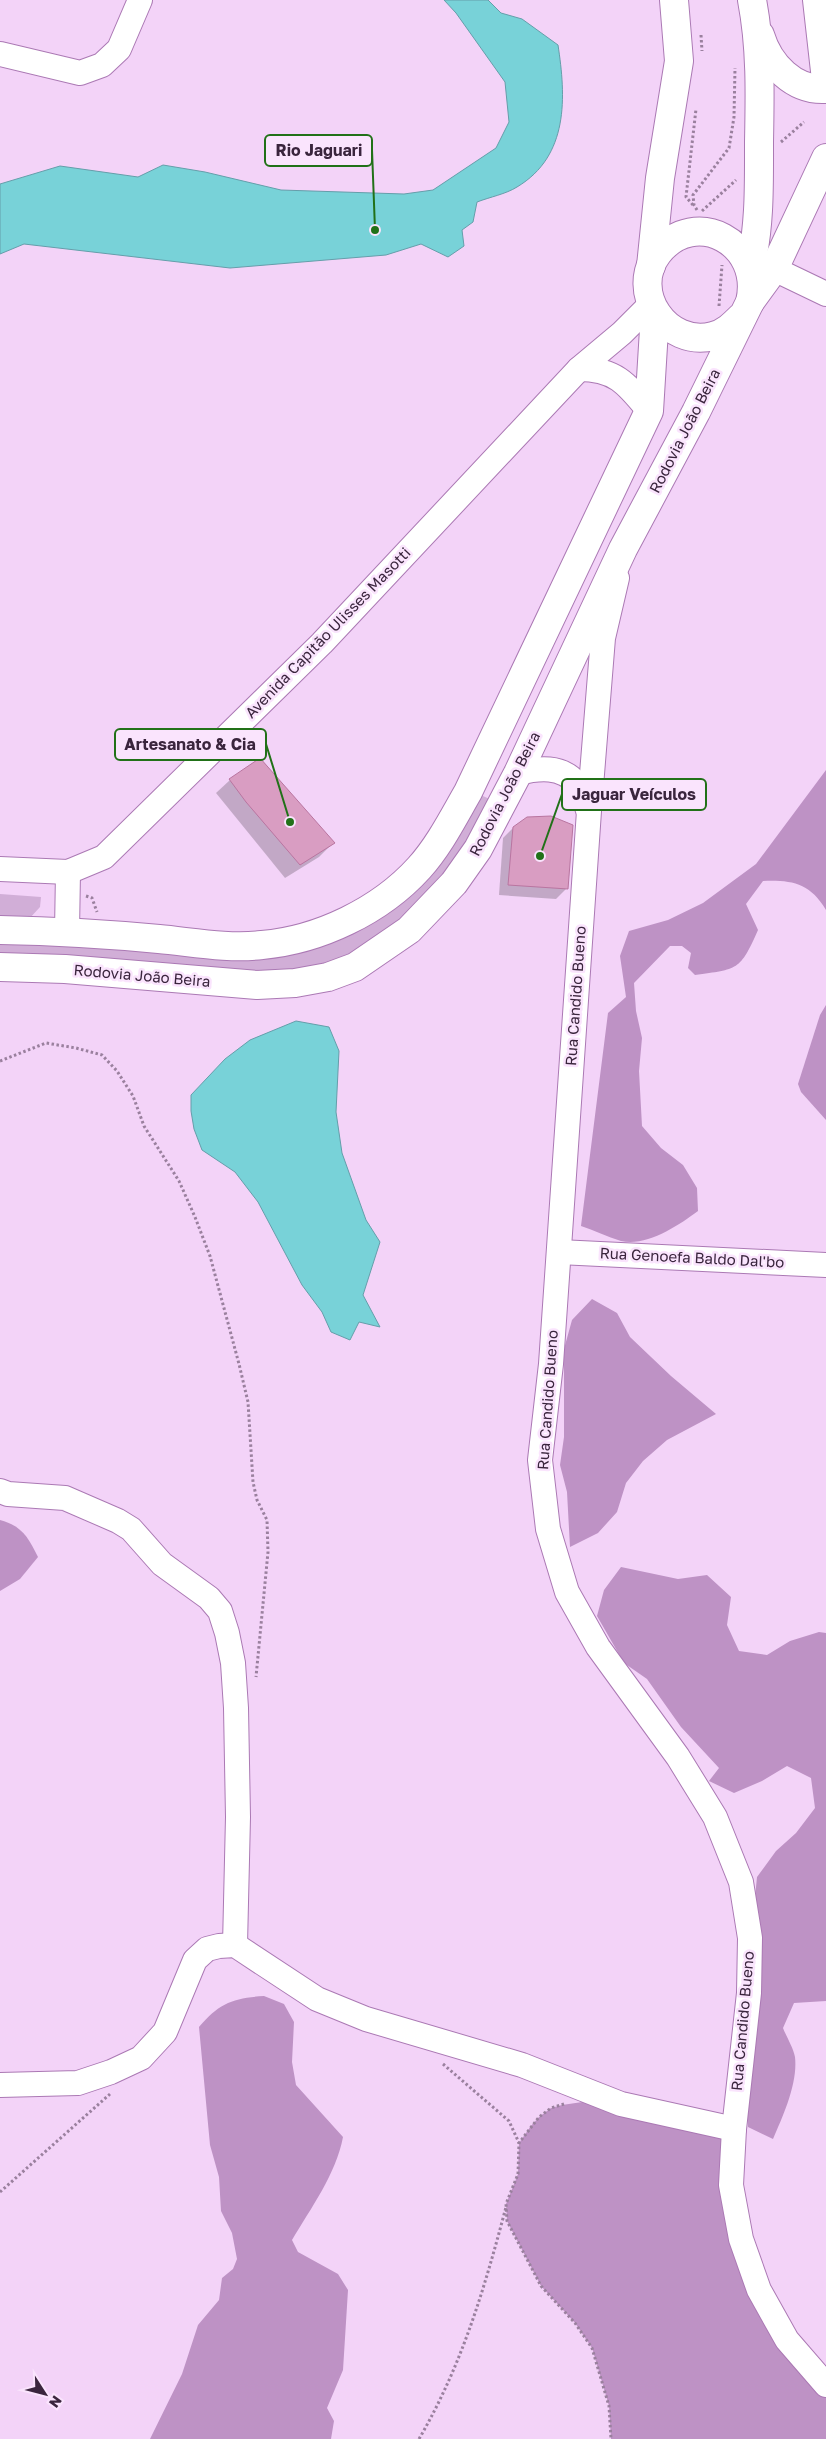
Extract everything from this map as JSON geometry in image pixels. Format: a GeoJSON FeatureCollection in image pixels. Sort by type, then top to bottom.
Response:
{"type":"FeatureCollection","features":[{"type":"Feature","properties":{"kind":"main road","name":"Rodovia João Beira"},"geometry":{"type":"LineString","coordinates":[[0,930],[67,931],[213,944],[261,946],[294,939],[332,927],[360,914],[394,892],[419,868],[447,830],[468,792],[649,411],[653,308],[648,286],[660,178],[679,61],[674,0]]}},
{"type":"Feature","properties":{"kind":"main road","name":"Rodovia João Beira"},"geometry":{"type":"LineString","coordinates":[[2,970],[65,969],[257,986],[295,983],[328,977],[355,967],[380,951],[431,909],[454,883],[478,849],[518,773],[623,549],[696,412],[746,310],[762,269],[757,240],[760,74],[755,12]]}},
{"type":"Feature","properties":{"kind":"main road"},"geometry":{"type":"LineString","coordinates":[[755,12],[762,41],[788,78],[804,88],[825,89]]}},
{"type":"Feature","properties":{"kind":"main road"},"geometry":{"type":"LineString","coordinates":[[762,269],[791,231],[826,158]]}},
{"type":"Feature","properties":{"kind":"main road","name":"Rodovia João Beira"},"geometry":{"type":"LineString","coordinates":[[651,268],[658,254],[669,242],[690,234],[707,222],[762,269]]}},
{"type":"Feature","properties":{"kind":"main road"},"geometry":{"type":"LineString","coordinates":[[757,240],[766,243],[773,242],[791,231]]}},
{"type":"Feature","properties":{"kind":"main road"},"geometry":{"type":"LineString","coordinates":[[653,308],[666,325],[681,334],[697,338],[729,329],[746,310]]}},
{"type":"Feature","properties":{"kind":"street"},"geometry":{"type":"LineString","coordinates":[[0,54],[80,73],[102,65],[119,49],[140,0]]}},
{"type":"Feature","properties":{"kind":"street"},"geometry":{"type":"LineString","coordinates":[[815,0],[825,89]]}},
{"type":"Feature","properties":{"kind":"street"},"geometry":{"type":"LineString","coordinates":[[762,269],[826,294]]}},
{"type":"Feature","properties":{"kind":"street","name":"Avenida Capitão Ulisses Masotti"},"geometry":{"type":"LineString","coordinates":[[0,869],[68,883],[104,857],[322,643],[579,369],[653,308]]}},
{"type":"Feature","properties":{"kind":"street"},"geometry":{"type":"LineString","coordinates":[[579,369],[598,369],[618,377],[649,411]]}},
{"type":"Feature","properties":{"kind":"street","name":"Rua Candido Bueno"},"geometry":{"type":"LineString","coordinates":[[623,549],[604,638],[589,812],[551,1364],[540,1460],[548,1530],[571,1600],[598,1647],[678,1757],[715,1817],[741,1882],[750,1938],[749,1993],[734,2129],[731,2185],[741,2239],[759,2290],[787,2340],[826,2385]]}},
{"type":"Feature","properties":{"kind":"street"},"geometry":{"type":"LineString","coordinates":[[518,773],[540,767],[560,772],[578,784],[589,812]]}},
{"type":"Feature","properties":{"kind":"street"},"geometry":{"type":"LineString","coordinates":[[67,931],[68,883]]}},
{"type":"Feature","properties":{"kind":"street","name":"Rua Genoefa Baldo Dal'bo"},"geometry":{"type":"LineString","coordinates":[[559,1252],[826,1265]]}},
{"type":"Feature","properties":{"kind":"street"},"geometry":{"type":"LineString","coordinates":[[0,1491],[8,1494],[65,1498],[118,1521],[131,1529],[162,1564],[209,1598],[220,1611],[227,1633],[231,1656],[236,1708],[238,1817],[235,1945]]}},
{"type":"Feature","properties":{"kind":"street"},"geometry":{"type":"LineString","coordinates":[[0,2085],[78,2083],[111,2072],[141,2058],[165,2032],[196,1960],[207,1949],[235,1945],[317,1999],[366,2019],[522,2065],[621,2104],[734,2129]]}},
{"type":"Feature","properties":{"kind":"path"},"geometry":{"type":"LineString","coordinates":[[709,336],[720,303],[722,266],[707,222],[694,205],[693,195],[730,148],[734,117],[735,64]]}},
{"type":"Feature","properties":{"kind":"path"},"geometry":{"type":"LineString","coordinates":[[707,222],[759,160]]}},
{"type":"Feature","properties":{"kind":"path"},"geometry":{"type":"LineString","coordinates":[[68,883],[92,898],[96,910],[101,916]]}},
{"type":"Feature","properties":{"kind":"path"},"geometry":{"type":"LineString","coordinates":[[0,1061],[13,1054],[46,1043],[102,1055],[116,1070],[133,1096],[144,1126],[178,1181],[194,1217],[210,1256],[239,1364],[248,1402],[252,1482],[257,1500],[267,1520],[268,1552],[255,1679]]}},
{"type":"Feature","properties":{"kind":"path"},"geometry":{"type":"LineString","coordinates":[[419,2439],[456,2367],[469,2334],[506,2204],[518,2174],[519,2143],[508,2121],[439,2061]]}},
{"type":"Feature","properties":{"kind":"path"},"geometry":{"type":"LineString","coordinates":[[0,2192],[114,2091]]}},
{"type":"Feature","properties":{"kind":"path"},"geometry":{"type":"LineString","coordinates":[[519,2143],[539,2117],[551,2108],[571,2104]]}},
{"type":"Feature","properties":{"kind":"path"},"geometry":{"type":"LineString","coordinates":[[506,2204],[507,2221],[541,2286],[575,2323],[592,2348],[609,2406],[611,2439]]}},
{"type":"Feature","properties":{"kind":"shaded area"},"geometry":{"type":"Polygon","coordinates":[[[444,0],[488,0],[501,13],[522,19],[558,45],[562,85],[560,124],[555,142],[546,159],[534,174],[517,187],[503,194],[477,202],[473,222],[462,230],[464,246],[448,257],[421,244],[386,255],[230,268],[24,244],[0,254],[0,184],[60,166],[138,177],[163,165],[205,172],[281,190],[404,194],[433,190],[496,148],[509,122],[505,82],[456,13],[444,0]]]}},
{"type":"Feature","properties":{"kind":"shaded area"},"geometry":{"type":"Polygon","coordinates":[[[826,770],[826,910],[813,894],[799,885],[783,881],[763,881],[746,904],[758,930],[747,953],[736,966],[695,975],[688,968],[691,953],[682,946],[670,946],[634,983],[636,1011],[642,1038],[639,1071],[642,1126],[661,1148],[683,1165],[697,1188],[698,1211],[671,1229],[641,1241],[621,1241],[581,1226],[608,1013],[626,997],[620,956],[629,931],[668,920],[703,903],[756,864],[826,770]]]}},
{"type":"Feature","properties":{"kind":"shaded area"},"geometry":{"type":"Polygon","coordinates":[[[476,793],[492,800],[481,823],[425,899],[379,938],[335,963],[285,974],[0,954],[0,939],[326,941],[476,793]]]}},
{"type":"Feature","properties":{"kind":"shaded area"},"geometry":{"type":"Polygon","coordinates":[[[0,894],[41,897],[40,907],[29,919],[0,919],[0,894]]]}},
{"type":"Feature","properties":{"kind":"shaded area"},"geometry":{"type":"Polygon","coordinates":[[[826,1005],[826,1120],[801,1092],[798,1084],[820,1015],[826,1005]]]}},
{"type":"Feature","properties":{"kind":"shaded area"},"geometry":{"type":"Polygon","coordinates":[[[296,1021],[329,1027],[339,1051],[336,1112],[342,1153],[366,1220],[380,1242],[363,1295],[380,1327],[359,1322],[350,1340],[331,1332],[322,1312],[302,1285],[258,1202],[235,1172],[202,1150],[194,1129],[191,1095],[225,1059],[250,1040],[296,1021]]]}},
{"type":"Feature","properties":{"kind":"shaded area"},"geometry":{"type":"Polygon","coordinates":[[[592,1299],[617,1313],[630,1337],[671,1376],[716,1414],[667,1440],[643,1461],[626,1483],[617,1512],[598,1533],[570,1547],[567,1492],[560,1465],[564,1437],[564,1349],[572,1320],[592,1299]]]}},
{"type":"Feature","properties":{"kind":"shaded area"},"geometry":{"type":"Polygon","coordinates":[[[0,1520],[8,1522],[24,1533],[38,1557],[20,1579],[0,1591],[0,1520]]]}},
{"type":"Feature","properties":{"kind":"shaded area"},"geometry":{"type":"Polygon","coordinates":[[[621,1567],[678,1579],[707,1575],[731,1597],[727,1625],[739,1651],[767,1655],[790,1641],[819,1632],[826,1633],[826,2001],[794,2003],[783,2028],[794,2053],[795,2067],[789,2099],[773,2139],[748,2127],[747,2093],[750,2063],[757,2035],[753,2006],[751,1938],[757,1877],[776,1851],[796,1833],[815,1808],[811,1778],[787,1766],[762,1781],[734,1793],[709,1781],[719,1768],[681,1727],[647,1679],[624,1663],[597,1616],[604,1590],[621,1567]]]}},
{"type":"Feature","properties":{"kind":"shaded area"},"geometry":{"type":"Polygon","coordinates":[[[264,1996],[284,2004],[294,2022],[292,2062],[296,2085],[343,2137],[340,2151],[329,2177],[292,2240],[298,2252],[338,2274],[348,2290],[343,2370],[327,2408],[334,2421],[331,2439],[150,2439],[182,2374],[198,2325],[219,2300],[222,2278],[233,2269],[237,2259],[232,2233],[221,2211],[219,2177],[210,2145],[199,2027],[213,2012],[227,2003],[244,1998],[264,1996]]]}},
{"type":"Feature","properties":{"kind":"shaded area"},"geometry":{"type":"Polygon","coordinates":[[[596,2100],[734,2129],[741,2239],[826,2385],[826,2439],[611,2439],[609,2406],[592,2348],[575,2323],[541,2286],[507,2221],[506,2204],[518,2174],[519,2143],[531,2126],[551,2108],[596,2100]]]}},
{"type":"Feature","properties":{"kind":"building"},"geometry":{"type":"Polygon","coordinates":[[[260,758],[335,843],[300,865],[246,802],[229,779],[260,758]]]}},
{"type":"Feature","properties":{"kind":"building"},"geometry":{"type":"Polygon","coordinates":[[[551,816],[573,825],[568,889],[508,885],[513,827],[527,817],[551,816]]]}},
{"type":"Feature","properties":{"kind":"place","name":"Rio Jaguari"},"geometry":{"type":"Point","coordinates":[375,230]}},
{"type":"Feature","properties":{"kind":"place","name":"Artesanato & Cia"},"geometry":{"type":"Point","coordinates":[290,822]}},
{"type":"Feature","properties":{"kind":"place","name":"Jaguar Veículos"},"geometry":{"type":"Point","coordinates":[540,856]}}]}
